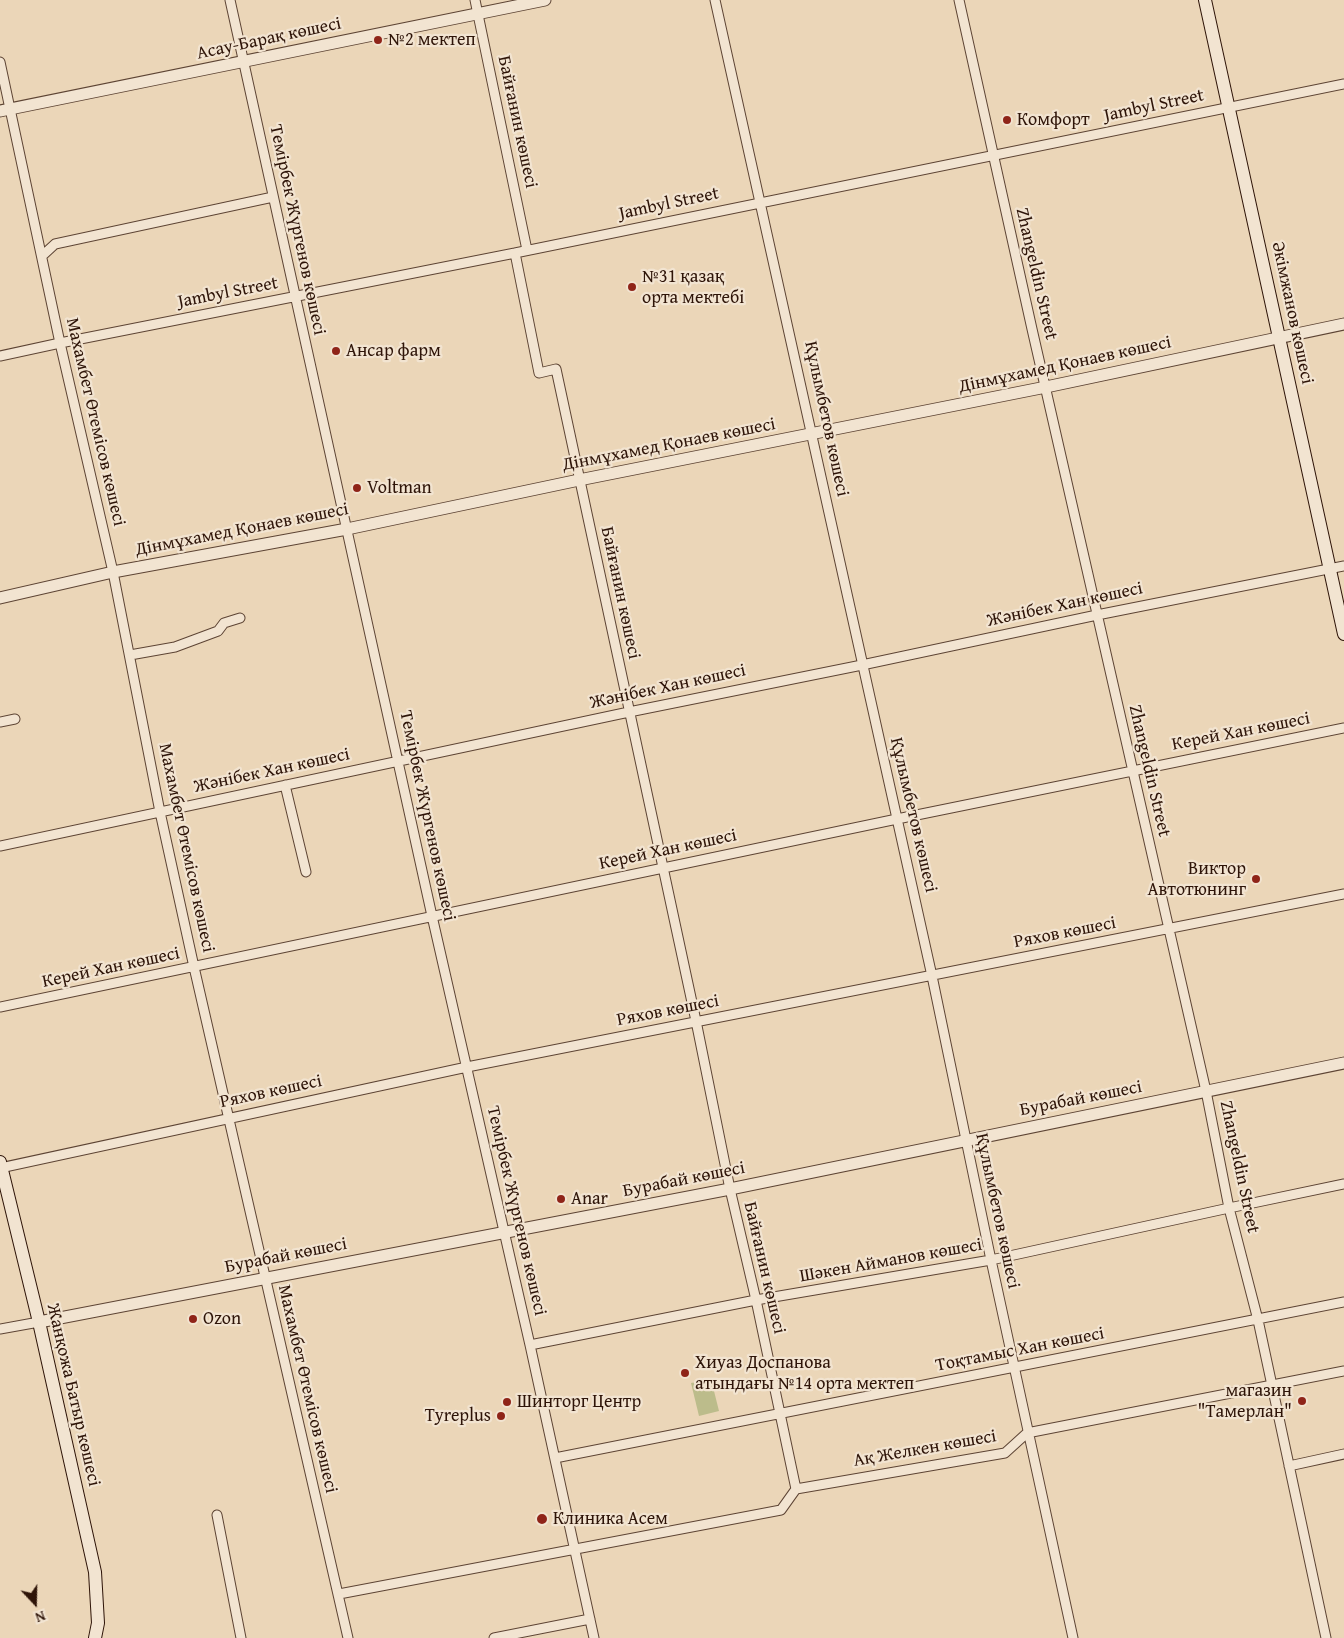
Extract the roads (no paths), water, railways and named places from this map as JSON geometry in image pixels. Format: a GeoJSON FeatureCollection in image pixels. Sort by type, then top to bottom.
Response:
{"type":"FeatureCollection","features":[{"type":"Feature","properties":{"kind":"main road","name":"Әкімжанов көшесі"},"geometry":{"type":"LineString","coordinates":[[1205,0],[1344,634]]}},
{"type":"Feature","properties":{"kind":"main road","name":"Жанқожа Батыр көшесі"},"geometry":{"type":"LineString","coordinates":[[0,1166],[40,1322],[95,1572],[98,1623],[95,1638]]}},
{"type":"Feature","properties":{"kind":"street","name":"Темірбек Жүргенов көшесі"},"geometry":{"type":"LineString","coordinates":[[230,0],[432,916],[530,1345],[594,1638]]}},
{"type":"Feature","properties":{"kind":"street","name":"Байғанин көшесі"},"geometry":{"type":"LineString","coordinates":[[475,0],[527,250]]}},
{"type":"Feature","properties":{"kind":"street","name":"Асау-Барақ көшесі"},"geometry":{"type":"LineString","coordinates":[[5,110],[545,0]]}},
{"type":"Feature","properties":{"kind":"street","name":"Құлымбетов көшесі"},"geometry":{"type":"LineString","coordinates":[[716,0],[932,976],[990,1260],[1073,1638]]}},
{"type":"Feature","properties":{"kind":"street","name":"Zhangeldin Street"},"geometry":{"type":"LineString","coordinates":[[959,0],[1206,1091],[1229,1208],[1258,1320],[1326,1638]]}},
{"type":"Feature","properties":{"kind":"street","name":"Махамбет Өтемісов көшесі"},"geometry":{"type":"LineString","coordinates":[[0,62],[5,110],[42,256],[60,343],[113,572],[160,812],[194,967],[348,1638]]}},
{"type":"Feature","properties":{"kind":"street","name":"Jambyl Street"},"geometry":{"type":"LineString","coordinates":[[0,356],[1344,84]]}},
{"type":"Feature","properties":{"kind":"street"},"geometry":{"type":"LineString","coordinates":[[42,256],[55,244],[273,197]]}},
{"type":"Feature","properties":{"kind":"street","name":"Байғанин көшесі"},"geometry":{"type":"LineString","coordinates":[[515,253],[539,373],[556,369],[730,1189],[756,1300],[796,1489]]}},
{"type":"Feature","properties":{"kind":"street","name":"Дінмұхамед Қонаев көшесі"},"geometry":{"type":"LineString","coordinates":[[0,598],[113,572],[347,529],[579,480],[813,435],[1344,324]]}},
{"type":"Feature","properties":{"kind":"street","name":"Жәнібек Хан көшесі"},"geometry":{"type":"LineString","coordinates":[[0,846],[1097,614],[1344,566]]}},
{"type":"Feature","properties":{"kind":"street"},"geometry":{"type":"LineString","coordinates":[[130,655],[175,647],[218,631],[224,623],[240,618]]}},
{"type":"Feature","properties":{"kind":"street"},"geometry":{"type":"LineString","coordinates":[[0,722],[15,718]]}},
{"type":"Feature","properties":{"kind":"street","name":"Керей Хан көшесі"},"geometry":{"type":"LineString","coordinates":[[0,1007],[1132,770],[1344,728]]}},
{"type":"Feature","properties":{"kind":"street"},"geometry":{"type":"LineString","coordinates":[[285,785],[306,872]]}},
{"type":"Feature","properties":{"kind":"street","name":"Ряхов көшесі"},"geometry":{"type":"LineString","coordinates":[[0,1166],[467,1067],[1344,894]]}},
{"type":"Feature","properties":{"kind":"street","name":"Бурабай көшесі"},"geometry":{"type":"LineString","coordinates":[[0,1329],[730,1189],[1344,1063]]}},
{"type":"Feature","properties":{"kind":"street","name":"Шәкен Айманов көшесі"},"geometry":{"type":"LineString","coordinates":[[530,1345],[756,1300],[990,1260],[1344,1184]]}},
{"type":"Feature","properties":{"kind":"street","name":"Тоқтамыс Хан көшесі"},"geometry":{"type":"LineString","coordinates":[[555,1458],[1344,1302]]}},
{"type":"Feature","properties":{"kind":"street"},"geometry":{"type":"LineString","coordinates":[[1027,1433],[1344,1371]]}},
{"type":"Feature","properties":{"kind":"street","name":"Ақ Желкен көшесі"},"geometry":{"type":"LineString","coordinates":[[796,1489],[1006,1453],[1027,1433]]}},
{"type":"Feature","properties":{"kind":"street"},"geometry":{"type":"LineString","coordinates":[[1289,1466],[1344,1454]]}},
{"type":"Feature","properties":{"kind":"street"},"geometry":{"type":"LineString","coordinates":[[339,1594],[781,1510],[796,1489]]}},
{"type":"Feature","properties":{"kind":"street"},"geometry":{"type":"LineString","coordinates":[[217,1515],[241,1638]]}},
{"type":"Feature","properties":{"kind":"street"},"geometry":{"type":"LineString","coordinates":[[494,1638],[590,1619]]}},
{"type":"Feature","properties":{"kind":"place","name":"№2 мектеп"},"geometry":{"type":"Point","coordinates":[378,40]}},
{"type":"Feature","properties":{"kind":"place","name":"Комфорт"},"geometry":{"type":"Point","coordinates":[1007,120]}},
{"type":"Feature","properties":{"kind":"place","name":"№31 қазақ орта мектебі"},"geometry":{"type":"Point","coordinates":[632,287]}},
{"type":"Feature","properties":{"kind":"place","name":"Ансар фарм"},"geometry":{"type":"Point","coordinates":[336,351]}},
{"type":"Feature","properties":{"kind":"place","name":"Voltman"},"geometry":{"type":"Point","coordinates":[357,488]}},
{"type":"Feature","properties":{"kind":"place","name":"Виктор Автотюнинг"},"geometry":{"type":"Point","coordinates":[1256,879]}},
{"type":"Feature","properties":{"kind":"place","name":"Anar"},"geometry":{"type":"Point","coordinates":[561,1199]}},
{"type":"Feature","properties":{"kind":"place","name":"Ozon"},"geometry":{"type":"Point","coordinates":[193,1319]}},
{"type":"Feature","properties":{"kind":"place","name":"Хиуаз Доспанова атындағы №14 орта мектеп"},"geometry":{"type":"Point","coordinates":[685,1373]}},
{"type":"Feature","properties":{"kind":"place","name":"магазин \"Тамерлан\""},"geometry":{"type":"Point","coordinates":[1302,1401]}},
{"type":"Feature","properties":{"kind":"place","name":"Шинторг Центр"},"geometry":{"type":"Point","coordinates":[507,1402]}},
{"type":"Feature","properties":{"kind":"place","name":"Tyreplus"},"geometry":{"type":"Point","coordinates":[501,1416]}},
{"type":"Feature","properties":{"kind":"place","name":"Клиника Асем"},"geometry":{"type":"Point","coordinates":[542,1519]}}]}
